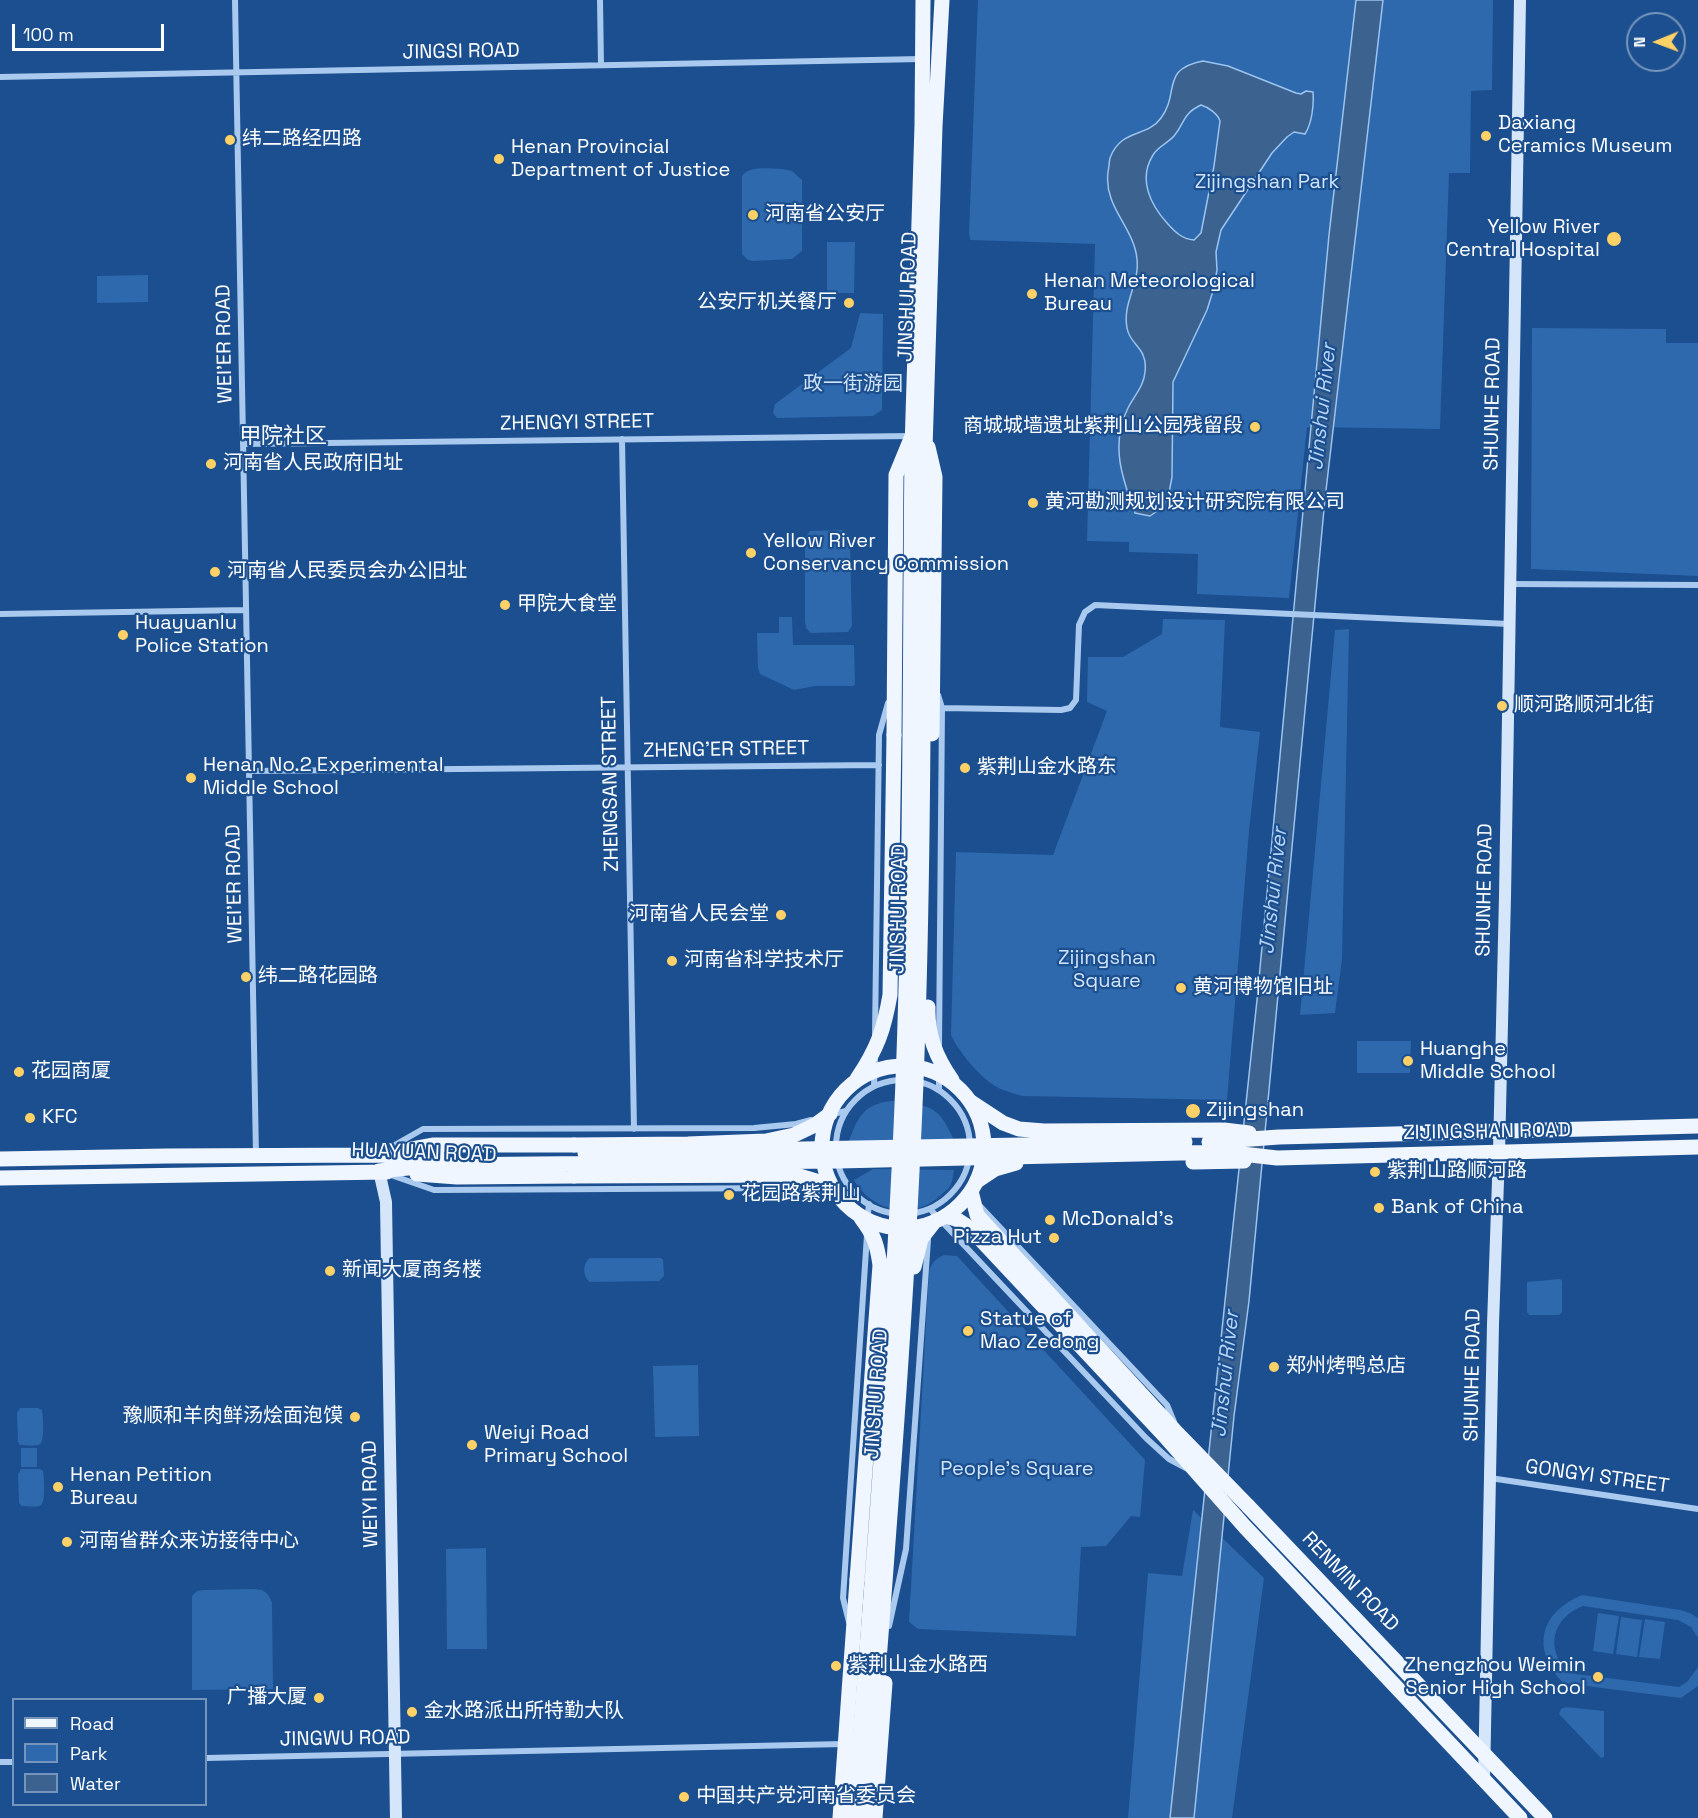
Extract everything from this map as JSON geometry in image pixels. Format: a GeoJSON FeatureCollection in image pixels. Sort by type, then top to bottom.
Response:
{"type":"FeatureCollection","features":[{"type":"Feature","properties":{"kind":"main road","name":"JINSHUI ROAD"},"geometry":{"type":"LineString","coordinates":[[867,1818],[901,1355],[916,1077],[921,854],[919,443],[923,0]]}},
{"type":"Feature","properties":{"kind":"main road","name":"JINSHUI ROAD"},"geometry":{"type":"LineString","coordinates":[[854,1818],[888,1354],[904,1065],[919,443],[926,393],[934,126],[942,0]]}},
{"type":"Feature","properties":{"kind":"main road"},"geometry":{"type":"LineString","coordinates":[[971,1102],[981,1123],[984,1158],[955,1209],[937,1215],[924,1225],[900,1228],[877,1223],[863,1209],[840,1197],[829,1178],[823,1157],[824,1135],[830,1114],[841,1095],[856,1081],[882,1035],[890,995],[896,476],[919,443],[935,477],[927,1022],[940,1063],[971,1102],[996,1119],[1019,1129],[1120,1131],[1223,1146]]}},
{"type":"Feature","properties":{"kind":"main road"},"geometry":{"type":"LineString","coordinates":[[856,1081],[879,1069],[902,1065],[936,1072],[955,1084]]}},
{"type":"Feature","properties":{"kind":"main road","name":"HUAYUAN ROAD"},"geometry":{"type":"LineString","coordinates":[[0,1159],[379,1155],[435,1145],[688,1144],[766,1141],[794,1135],[815,1125],[830,1114]]}},
{"type":"Feature","properties":{"kind":"main road","name":"ZIJINGSHAN ROAD"},"geometry":{"type":"LineString","coordinates":[[1223,1146],[1279,1137],[1698,1126]]}},
{"type":"Feature","properties":{"kind":"main road"},"geometry":{"type":"LineString","coordinates":[[379,1171],[436,1165],[1223,1146]]}},
{"type":"Feature","properties":{"kind":"main road"},"geometry":{"type":"LineString","coordinates":[[969,1185],[995,1169],[1019,1163],[1119,1163],[1223,1146]]}},
{"type":"Feature","properties":{"kind":"main road","name":"ZIJINGSHAN ROAD"},"geometry":{"type":"LineString","coordinates":[[1223,1146],[1277,1158],[1698,1147]]}},
{"type":"Feature","properties":{"kind":"main road"},"geometry":{"type":"LineString","coordinates":[[379,1155],[435,1157],[837,1155]]}},
{"type":"Feature","properties":{"kind":"main road","name":"HUAYUAN ROAD"},"geometry":{"type":"LineString","coordinates":[[0,1178],[379,1171],[457,1177],[796,1175],[826,1184],[840,1197]]}},
{"type":"Feature","properties":{"kind":"main road","name":"RENMIN ROAD"},"geometry":{"type":"LineString","coordinates":[[969,1185],[977,1215],[1178,1434],[1545,1818]]}},
{"type":"Feature","properties":{"kind":"main road"},"geometry":{"type":"LineString","coordinates":[[840,1818],[880,1265],[878,1247],[863,1209]]}},
{"type":"Feature","properties":{"kind":"main road"},"geometry":{"type":"LineString","coordinates":[[875,1818],[912,1286],[916,1255],[921,1239],[937,1215]]}},
{"type":"Feature","properties":{"kind":"main road","name":"RENMIN ROAD"},"geometry":{"type":"LineString","coordinates":[[937,1215],[957,1219],[970,1228],[1245,1527],[1520,1818]]}},
{"type":"Feature","properties":{"kind":"street","name":"WEI'ER ROAD"},"geometry":{"type":"LineString","coordinates":[[235,0],[256,1155]]}},
{"type":"Feature","properties":{"kind":"street"},"geometry":{"type":"LineString","coordinates":[[600,0],[601,65]]}},
{"type":"Feature","properties":{"kind":"street","name":"SHUNHE ROAD"},"geometry":{"type":"LineString","coordinates":[[1484,1780],[1493,1324],[1500,1132],[1520,0]]}},
{"type":"Feature","properties":{"kind":"street","name":"JINGSI ROAD"},"geometry":{"type":"LineString","coordinates":[[0,77],[922,59]]}},
{"type":"Feature","properties":{"kind":"street","name":"ZHENGYI STREET"},"geometry":{"type":"LineString","coordinates":[[243,444],[622,439],[919,443]]}},
{"type":"Feature","properties":{"kind":"street","name":"ZHENGSAN STREET"},"geometry":{"type":"LineString","coordinates":[[622,439],[634,1129]]}},
{"type":"Feature","properties":{"kind":"street"},"geometry":{"type":"LineString","coordinates":[[1509,584],[1698,585]]}},
{"type":"Feature","properties":{"kind":"street"},"geometry":{"type":"LineString","coordinates":[[942,708],[1061,710],[1070,708],[1076,700],[1079,625],[1085,612],[1095,605],[1509,624]]}},
{"type":"Feature","properties":{"kind":"street"},"geometry":{"type":"LineString","coordinates":[[0,614],[246,610]]}},
{"type":"Feature","properties":{"kind":"street"},"geometry":{"type":"LineString","coordinates":[[932,680],[942,708],[939,1089]]}},
{"type":"Feature","properties":{"kind":"street"},"geometry":{"type":"LineString","coordinates":[[874,1086],[879,735],[894,683]]}},
{"type":"Feature","properties":{"kind":"street","name":"ZHENG'ER STREET"},"geometry":{"type":"LineString","coordinates":[[249,771],[879,765]]}},
{"type":"Feature","properties":{"kind":"street"},"geometry":{"type":"LineString","coordinates":[[853,1639],[843,1598],[863,1209],[857,1195],[845,1181],[837,1155],[839,1128],[846,1111],[858,1096],[874,1086],[893,1080],[921,1081],[939,1089],[954,1102],[964,1118],[970,1136],[970,1152],[965,1175],[969,1185]]}},
{"type":"Feature","properties":{"kind":"street"},"geometry":{"type":"LineString","coordinates":[[379,1155],[423,1129],[754,1128],[796,1124],[846,1111]]}},
{"type":"Feature","properties":{"kind":"street"},"geometry":{"type":"LineString","coordinates":[[379,1171],[434,1190],[793,1188],[857,1195]]}},
{"type":"Feature","properties":{"kind":"street","name":"WEIYI ROAD"},"geometry":{"type":"LineString","coordinates":[[379,1171],[386,1202],[396,1818]]}},
{"type":"Feature","properties":{"kind":"street"},"geometry":{"type":"LineString","coordinates":[[888,1626],[906,1549],[937,1215]]}},
{"type":"Feature","properties":{"kind":"street","name":"GONGYI STREET"},"geometry":{"type":"LineString","coordinates":[[1491,1478],[1698,1509]]}},
{"type":"Feature","properties":{"kind":"street","name":"JINGWU ROAD"},"geometry":{"type":"LineString","coordinates":[[207,1758],[845,1744]]}},
{"type":"Feature","properties":{"kind":"green space","name":"Zijingshan Park"},"geometry":{"type":"Polygon","coordinates":[[[978,0],[1493,0],[1492,90],[1471,91],[1470,173],[1449,173],[1440,429],[1307,427],[1289,598],[1197,594],[1198,554],[1129,552],[1129,542],[1087,541],[1095,244],[970,240],[978,0]]]}},
{"type":"Feature","properties":{"kind":"green space"},"geometry":{"type":"Polygon","coordinates":[[[755,169],[792,171],[802,180],[802,251],[792,259],[748,260],[742,254],[742,176],[755,169]]]}},
{"type":"Feature","properties":{"kind":"green space"},"geometry":{"type":"Polygon","coordinates":[[[827,242],[855,242],[854,293],[827,293],[827,242]]]}},
{"type":"Feature","properties":{"kind":"green space"},"geometry":{"type":"Polygon","coordinates":[[[148,275],[148,302],[97,303],[97,276],[148,275]]]}},
{"type":"Feature","properties":{"kind":"green space","name":"政一街游园"},"geometry":{"type":"Polygon","coordinates":[[[860,313],[883,314],[882,410],[873,416],[777,418],[773,413],[775,404],[851,348],[860,313]]]}},
{"type":"Feature","properties":{"kind":"green space"},"geometry":{"type":"Polygon","coordinates":[[[1532,328],[1666,329],[1666,343],[1698,343],[1698,576],[1531,569],[1532,328]]]}},
{"type":"Feature","properties":{"kind":"green space"},"geometry":{"type":"Polygon","coordinates":[[[843,530],[847,533],[850,545],[852,626],[848,632],[811,633],[806,628],[805,621],[805,537],[810,531],[843,530]]]}},
{"type":"Feature","properties":{"kind":"green space"},"geometry":{"type":"Polygon","coordinates":[[[779,617],[792,617],[793,645],[854,645],[855,684],[853,686],[815,686],[794,690],[760,674],[757,633],[779,633],[779,617]]]}},
{"type":"Feature","properties":{"kind":"green space","name":"Zijingshan Square"},"geometry":{"type":"Polygon","coordinates":[[[1163,619],[1225,620],[1220,727],[1260,732],[1249,831],[1227,1100],[1022,1096],[1008,1092],[989,1082],[976,1070],[951,1035],[956,852],[1053,855],[1107,711],[1087,702],[1088,657],[1123,657],[1162,634],[1163,619]]]}},
{"type":"Feature","properties":{"kind":"green space"},"geometry":{"type":"Polygon","coordinates":[[[1349,629],[1342,959],[1335,1013],[1300,1015],[1335,630],[1349,629]]]}},
{"type":"Feature","properties":{"kind":"green space"},"geometry":{"type":"Polygon","coordinates":[[[1357,1041],[1411,1041],[1410,1073],[1357,1073],[1357,1041]]]}},
{"type":"Feature","properties":{"kind":"green space"},"geometry":{"type":"Polygon","coordinates":[[[899,1100],[934,1110],[944,1121],[954,1140],[847,1146],[864,1112],[877,1104],[899,1100]]]}},
{"type":"Feature","properties":{"kind":"green space"},"geometry":{"type":"Polygon","coordinates":[[[873,1169],[954,1170],[949,1188],[942,1194],[919,1208],[907,1210],[883,1206],[862,1191],[854,1180],[873,1169]]]}},
{"type":"Feature","properties":{"kind":"green space","name":"People's Square"},"geometry":{"type":"Polygon","coordinates":[[[944,1255],[957,1256],[1145,1460],[1140,1517],[1131,1516],[1106,1546],[1081,1547],[1076,1636],[918,1629],[909,1622],[929,1271],[934,1262],[944,1255]]]}},
{"type":"Feature","properties":{"kind":"green space"},"geometry":{"type":"Polygon","coordinates":[[[590,1258],[661,1258],[664,1276],[659,1281],[590,1282],[584,1270],[590,1258]]]}},
{"type":"Feature","properties":{"kind":"green space"},"geometry":{"type":"Polygon","coordinates":[[[1560,1279],[1562,1281],[1562,1312],[1559,1315],[1529,1315],[1527,1312],[1527,1282],[1560,1279]]]}},
{"type":"Feature","properties":{"kind":"green space"},"geometry":{"type":"Polygon","coordinates":[[[698,1365],[699,1436],[655,1437],[653,1366],[698,1365]]]}},
{"type":"Feature","properties":{"kind":"green space"},"geometry":{"type":"Polygon","coordinates":[[[20,1408],[42,1410],[43,1433],[40,1444],[20,1445],[18,1442],[17,1413],[20,1408]]]}},
{"type":"Feature","properties":{"kind":"green space"},"geometry":{"type":"Polygon","coordinates":[[[21,1448],[37,1448],[37,1467],[21,1467],[21,1448]]]}},
{"type":"Feature","properties":{"kind":"green space"},"geometry":{"type":"Polygon","coordinates":[[[21,1469],[43,1471],[44,1494],[41,1505],[22,1506],[19,1503],[18,1474],[21,1469]]]}},
{"type":"Feature","properties":{"kind":"green space"},"geometry":{"type":"Polygon","coordinates":[[[1193,1510],[1264,1578],[1232,1818],[1128,1818],[1148,1573],[1182,1576],[1193,1510]]]}},
{"type":"Feature","properties":{"kind":"green space"},"geometry":{"type":"Polygon","coordinates":[[[486,1548],[487,1649],[447,1649],[446,1549],[486,1548]]]}},
{"type":"Feature","properties":{"kind":"green space"},"geometry":{"type":"Polygon","coordinates":[[[254,1589],[266,1592],[272,1603],[273,1689],[192,1690],[192,1596],[197,1591],[204,1590],[254,1589]]]}},
{"type":"Feature","properties":{"kind":"green space"},"geometry":{"type":"Polygon","coordinates":[[[1582,1595],[1690,1613],[1698,1618],[1698,1638],[1691,1627],[1678,1620],[1583,1606],[1564,1618],[1555,1635],[1556,1654],[1568,1673],[1679,1687],[1687,1682],[1698,1667],[1698,1686],[1681,1698],[1563,1683],[1546,1657],[1544,1633],[1556,1612],[1582,1595]]]}},
{"type":"Feature","properties":{"kind":"green space"},"geometry":{"type":"Polygon","coordinates":[[[1598,1613],[1619,1616],[1613,1654],[1593,1651],[1598,1613]]]}},
{"type":"Feature","properties":{"kind":"green space"},"geometry":{"type":"Polygon","coordinates":[[[1621,1617],[1642,1620],[1637,1657],[1616,1654],[1621,1617]]]}},
{"type":"Feature","properties":{"kind":"green space"},"geometry":{"type":"Polygon","coordinates":[[[1645,1619],[1665,1622],[1660,1659],[1639,1657],[1645,1619]]]}},
{"type":"Feature","properties":{"kind":"green space"},"geometry":{"type":"Polygon","coordinates":[[[1566,1707],[1604,1711],[1604,1757],[1601,1758],[1559,1714],[1561,1709],[1566,1707]]]}},
{"type":"Feature","properties":{"kind":"water","name":"Jinshui River"},"geometry":{"type":"Polygon","coordinates":[[[1356,0],[1383,0],[1325,499],[1249,1301],[1234,1416],[1194,1818],[1170,1818],[1257,1000],[1329,235],[1356,0]]]}},
{"type":"Feature","properties":{"kind":"water"},"geometry":{"type":"Polygon","coordinates":[[[1203,61],[1228,66],[1296,93],[1313,92],[1313,108],[1305,134],[1294,132],[1272,153],[1221,230],[1216,252],[1217,270],[1207,310],[1173,382],[1172,477],[1168,498],[1160,509],[1150,516],[1135,513],[1120,461],[1119,448],[1123,421],[1143,382],[1145,364],[1144,357],[1129,334],[1126,320],[1136,277],[1137,256],[1111,198],[1108,172],[1110,158],[1115,148],[1127,137],[1149,128],[1161,118],[1170,100],[1176,76],[1190,65],[1203,61]],[[1201,105],[1190,112],[1174,136],[1155,152],[1146,173],[1148,191],[1161,216],[1179,234],[1194,240],[1201,233],[1220,121],[1215,113],[1201,105]]]}},
{"type":"Feature","properties":{"kind":"place","name":"Daxiang Ceramics Museum"},"geometry":{"type":"Point","coordinates":[1486,136]}},
{"type":"Feature","properties":{"kind":"place","name":"纬二路经四路"},"geometry":{"type":"Point","coordinates":[230,140]}},
{"type":"Feature","properties":{"kind":"place","name":"Henan Provincial Department of Justice"},"geometry":{"type":"Point","coordinates":[499,159]}},
{"type":"Feature","properties":{"kind":"place","name":"河南省公安厅"},"geometry":{"type":"Point","coordinates":[753,215]}},
{"type":"Feature","properties":{"kind":"place","name":"Yellow River Central Hospital"},"geometry":{"type":"Point","coordinates":[1614,239]}},
{"type":"Feature","properties":{"kind":"place","name":"Henan Meteorological Bureau"},"geometry":{"type":"Point","coordinates":[1032,294]}},
{"type":"Feature","properties":{"kind":"place","name":"公安厅机关餐厅"},"geometry":{"type":"Point","coordinates":[849,303]}},
{"type":"Feature","properties":{"kind":"place","name":"商城城墙遗址紫荆山公园残留段"},"geometry":{"type":"Point","coordinates":[1255,427]}},
{"type":"Feature","properties":{"kind":"place","name":"河南省人民政府旧址"},"geometry":{"type":"Point","coordinates":[211,464]}},
{"type":"Feature","properties":{"kind":"place","name":"黄河勘测规划设计研究院有限公司"},"geometry":{"type":"Point","coordinates":[1033,503]}},
{"type":"Feature","properties":{"kind":"place","name":"Yellow River Conservancy Commission"},"geometry":{"type":"Point","coordinates":[751,553]}},
{"type":"Feature","properties":{"kind":"place","name":"河南省人民委员会办公旧址"},"geometry":{"type":"Point","coordinates":[215,572]}},
{"type":"Feature","properties":{"kind":"place","name":"甲院大食堂"},"geometry":{"type":"Point","coordinates":[505,605]}},
{"type":"Feature","properties":{"kind":"place","name":"Huayuanlu Police Station"},"geometry":{"type":"Point","coordinates":[123,635]}},
{"type":"Feature","properties":{"kind":"place","name":"顺河路顺河北街"},"geometry":{"type":"Point","coordinates":[1502,706]}},
{"type":"Feature","properties":{"kind":"place","name":"紫荆山金水路东"},"geometry":{"type":"Point","coordinates":[965,768]}},
{"type":"Feature","properties":{"kind":"place","name":"Henan No.2 Experimental Middle School"},"geometry":{"type":"Point","coordinates":[191,778]}},
{"type":"Feature","properties":{"kind":"place","name":"河南省人民会堂"},"geometry":{"type":"Point","coordinates":[781,915]}},
{"type":"Feature","properties":{"kind":"place","name":"河南省科学技术厅"},"geometry":{"type":"Point","coordinates":[672,961]}},
{"type":"Feature","properties":{"kind":"place","name":"纬二路花园路"},"geometry":{"type":"Point","coordinates":[246,977]}},
{"type":"Feature","properties":{"kind":"place","name":"黄河博物馆旧址"},"geometry":{"type":"Point","coordinates":[1181,988]}},
{"type":"Feature","properties":{"kind":"place","name":"Huanghe Middle School"},"geometry":{"type":"Point","coordinates":[1408,1061]}},
{"type":"Feature","properties":{"kind":"place","name":"花园商厦"},"geometry":{"type":"Point","coordinates":[19,1072]}},
{"type":"Feature","properties":{"kind":"place","name":"Zijingshan"},"geometry":{"type":"Point","coordinates":[1193,1111]}},
{"type":"Feature","properties":{"kind":"place","name":"KFC"},"geometry":{"type":"Point","coordinates":[30,1118]}},
{"type":"Feature","properties":{"kind":"place","name":"紫荆山路顺河路"},"geometry":{"type":"Point","coordinates":[1375,1172]}},
{"type":"Feature","properties":{"kind":"place","name":"花园路紫荆山"},"geometry":{"type":"Point","coordinates":[729,1195]}},
{"type":"Feature","properties":{"kind":"place","name":"Bank of China"},"geometry":{"type":"Point","coordinates":[1379,1208]}},
{"type":"Feature","properties":{"kind":"place","name":"McDonald's"},"geometry":{"type":"Point","coordinates":[1050,1220]}},
{"type":"Feature","properties":{"kind":"place","name":"Pizza Hut"},"geometry":{"type":"Point","coordinates":[1054,1238]}},
{"type":"Feature","properties":{"kind":"place","name":"新闻大厦商务楼"},"geometry":{"type":"Point","coordinates":[330,1271]}},
{"type":"Feature","properties":{"kind":"place","name":"Statue of Mao Zedong"},"geometry":{"type":"Point","coordinates":[968,1331]}},
{"type":"Feature","properties":{"kind":"place","name":"郑州烤鸭总店"},"geometry":{"type":"Point","coordinates":[1274,1367]}},
{"type":"Feature","properties":{"kind":"place","name":"豫顺和羊肉鲜汤烩面泡馍"},"geometry":{"type":"Point","coordinates":[355,1417]}},
{"type":"Feature","properties":{"kind":"place","name":"Weiyi Road Primary School"},"geometry":{"type":"Point","coordinates":[472,1445]}},
{"type":"Feature","properties":{"kind":"place","name":"Henan Petition Bureau"},"geometry":{"type":"Point","coordinates":[58,1487]}},
{"type":"Feature","properties":{"kind":"place","name":"河南省群众来访接待中心"},"geometry":{"type":"Point","coordinates":[67,1542]}},
{"type":"Feature","properties":{"kind":"place","name":"紫荆山金水路西"},"geometry":{"type":"Point","coordinates":[836,1666]}},
{"type":"Feature","properties":{"kind":"place","name":"Zhengzhou Weimin Senior High School"},"geometry":{"type":"Point","coordinates":[1598,1677]}},
{"type":"Feature","properties":{"kind":"place","name":"广播大厦"},"geometry":{"type":"Point","coordinates":[319,1698]}},
{"type":"Feature","properties":{"kind":"place","name":"金水路派出所特勤大队"},"geometry":{"type":"Point","coordinates":[412,1712]}},
{"type":"Feature","properties":{"kind":"place","name":"中国共产党河南省委员会"},"geometry":{"type":"Point","coordinates":[684,1797]}},
{"type":"Feature","properties":{"kind":"district","name":"甲院社区"},"geometry":{"type":"Point","coordinates":[283,437]}}]}
